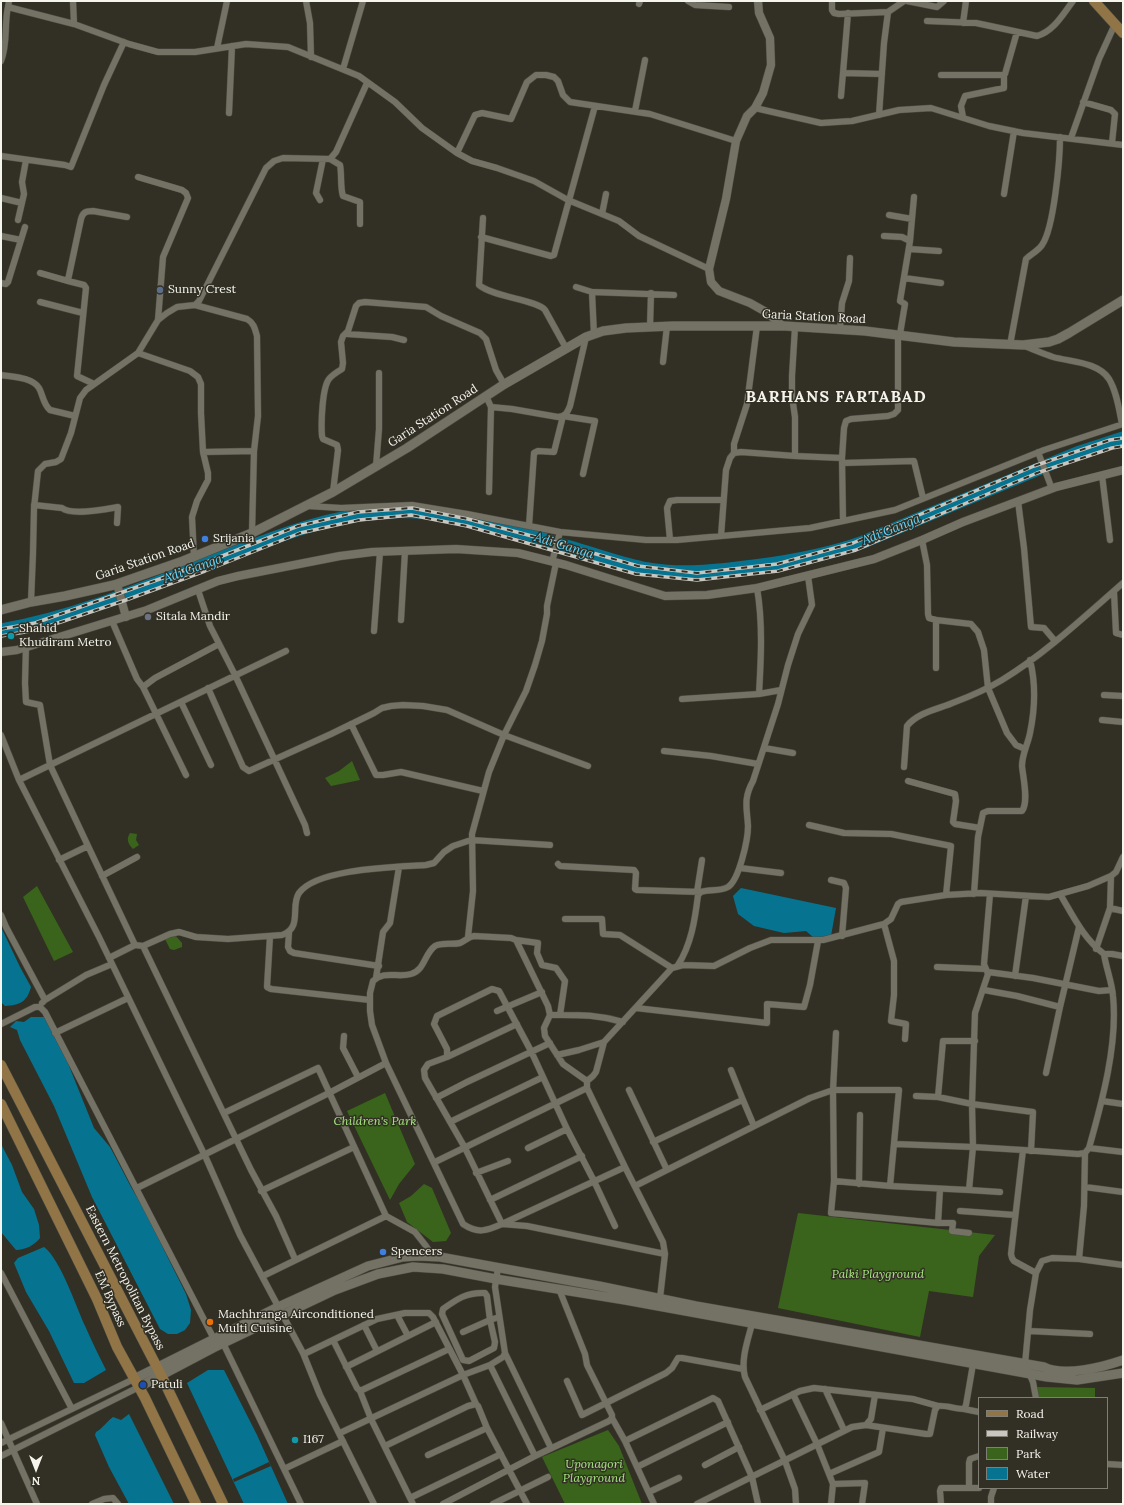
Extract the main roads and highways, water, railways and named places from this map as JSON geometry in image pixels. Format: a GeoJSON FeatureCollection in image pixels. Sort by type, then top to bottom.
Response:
{"type":"FeatureCollection","features":[{"type":"Feature","properties":{"kind":"main road"},"geometry":{"type":"LineString","coordinates":[[1094,1],[1123,33]]}},
{"type":"Feature","properties":{"kind":"main road","name":"Garia Station Road"},"geometry":{"type":"LineString","coordinates":[[1,610],[31,602],[117,584],[194,557],[252,533],[332,492],[407,448],[504,384],[566,348],[603,331],[667,326],[783,326],[899,334],[954,342],[1023,345],[1049,342],[1058,339],[1123,300]]}},
{"type":"Feature","properties":{"kind":"main road","name":"Eastern Metropolitan Bypass"},"geometry":{"type":"LineString","coordinates":[[1,1065],[159,1371],[223,1504]]}},
{"type":"Feature","properties":{"kind":"main road","name":"EM Bypass"},"geometry":{"type":"LineString","coordinates":[[1,1104],[97,1299],[117,1347],[196,1504]]}},
{"type":"Feature","properties":{"kind":"main road"},"geometry":{"type":"LineString","coordinates":[[159,1371],[222,1343],[280,1311],[368,1266],[403,1257],[433,1257],[498,1268],[598,1291],[753,1320],[934,1352],[1026,1364],[1054,1370],[1076,1370],[1110,1364],[1123,1360]]}},
{"type":"Feature","properties":{"kind":"main road"},"geometry":{"type":"LineString","coordinates":[[136,1383],[214,1339],[280,1311],[378,1274],[413,1267],[443,1269],[559,1289],[598,1291],[660,1298],[753,1320]]}},
{"type":"Feature","properties":{"kind":"main road"},"geometry":{"type":"LineString","coordinates":[[934,1352],[973,1364],[1076,1380],[1123,1373]]}},
{"type":"Feature","properties":{"kind":"water"},"geometry":{"type":"Polygon","coordinates":[[[741,888],[836,908],[831,936],[814,938],[806,931],[784,933],[754,926],[738,914],[733,896],[741,888]]]}},
{"type":"Feature","properties":{"kind":"water"},"geometry":{"type":"Polygon","coordinates":[[[1,927],[31,987],[25,999],[19,1004],[15,1005],[5,1006],[1,1002],[1,927]]]}},
{"type":"Feature","properties":{"kind":"water"},"geometry":{"type":"Polygon","coordinates":[[[31,1017],[44,1017],[67,1061],[94,1128],[110,1147],[146,1212],[186,1294],[191,1310],[190,1323],[185,1330],[177,1334],[168,1334],[160,1329],[92,1197],[54,1106],[20,1040],[17,1030],[10,1027],[16,1021],[24,1022],[31,1017]]]}},
{"type":"Feature","properties":{"kind":"water"},"geometry":{"type":"Polygon","coordinates":[[[1,1144],[12,1165],[22,1192],[34,1209],[39,1225],[40,1238],[38,1241],[33,1245],[19,1250],[16,1250],[1,1232],[1,1144]]]}},
{"type":"Feature","properties":{"kind":"water"},"geometry":{"type":"Polygon","coordinates":[[[44,1247],[56,1262],[68,1284],[88,1333],[106,1370],[84,1383],[74,1383],[49,1331],[26,1292],[14,1263],[18,1258],[44,1247]]]}},
{"type":"Feature","properties":{"kind":"water"},"geometry":{"type":"Polygon","coordinates":[[[208,1370],[224,1370],[257,1435],[288,1504],[244,1504],[187,1383],[208,1370]]]}},
{"type":"Feature","properties":{"kind":"water"},"geometry":{"type":"Polygon","coordinates":[[[129,1414],[174,1504],[129,1504],[109,1467],[95,1435],[96,1432],[113,1417],[121,1420],[129,1414]]]}},
{"type":"Feature","properties":{"kind":"waterway","name":"Adi Ganga"},"geometry":{"type":"LineString","coordinates":[[1,630],[60,616],[117,598],[249,547],[306,527],[346,517],[386,512],[433,513],[479,521],[525,533],[624,564],[657,570],[685,572],[712,571],[796,560],[836,551],[863,542],[1077,453],[1123,438]]}},
{"type":"Feature","properties":{"kind":"railway"},"geometry":{"type":"LineString","coordinates":[[1,629],[35,623],[202,564],[298,526],[358,512],[412,508],[468,519],[638,566],[697,573],[777,564],[853,543],[1034,466],[1110,440],[1123,438]]}},
{"type":"Feature","properties":{"kind":"railway"},"geometry":{"type":"LineString","coordinates":[[1,636],[37,630],[126,600],[205,571],[300,533],[359,520],[411,515],[467,526],[636,574],[697,580],[778,571],[856,550],[1037,473],[1112,448],[1123,446]]}},
{"type":"Feature","properties":{"kind":"place","name":"Sunny Crest"},"geometry":{"type":"Point","coordinates":[160,290]}},
{"type":"Feature","properties":{"kind":"place","name":"Srijania"},"geometry":{"type":"Point","coordinates":[205,539]}},
{"type":"Feature","properties":{"kind":"place","name":"Sitala Mandir"},"geometry":{"type":"Point","coordinates":[148,617]}},
{"type":"Feature","properties":{"kind":"place","name":"Shahid Khudiram Metro"},"geometry":{"type":"Point","coordinates":[11,636]}},
{"type":"Feature","properties":{"kind":"place","name":"Spencers"},"geometry":{"type":"Point","coordinates":[383,1252]}},
{"type":"Feature","properties":{"kind":"place","name":"Machhranga Airconditioned Multi Cuisine"},"geometry":{"type":"Point","coordinates":[210,1322]}},
{"type":"Feature","properties":{"kind":"place","name":"Patuli"},"geometry":{"type":"Point","coordinates":[143,1385]}},
{"type":"Feature","properties":{"kind":"place","name":"I167"},"geometry":{"type":"Point","coordinates":[295,1440]}},
{"type":"Feature","properties":{"kind":"district","name":"BARHANS FARTABAD"},"geometry":{"type":"Point","coordinates":[836,397]}},
{"type":"Feature","properties":{"kind":"park label","name":"Children's Park"},"geometry":{"type":"Point","coordinates":[375,1122]}},
{"type":"Feature","properties":{"kind":"park label","name":"Palki Playground"},"geometry":{"type":"Point","coordinates":[878,1275]}},
{"type":"Feature","properties":{"kind":"park label","name":"Uponagori Playground"},"geometry":{"type":"Point","coordinates":[594,1472]}}]}
